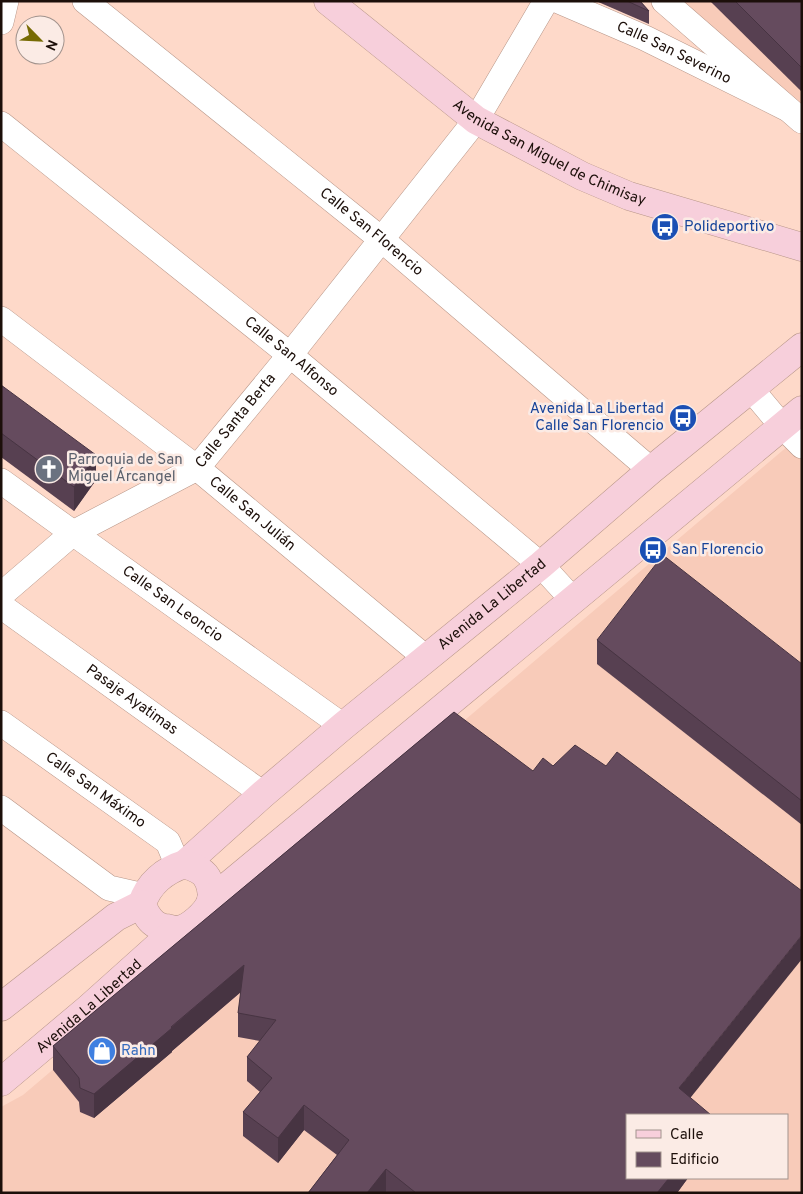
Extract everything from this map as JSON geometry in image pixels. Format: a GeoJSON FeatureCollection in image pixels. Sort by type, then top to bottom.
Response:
{"type":"FeatureCollection","features":[{"type":"Feature","properties":{"kind":"street"},"geometry":{"type":"LineString","coordinates":[[1,22],[6,1]]}},
{"type":"Feature","properties":{"kind":"street","name":"Calle San Florencio"},"geometry":{"type":"LineString","coordinates":[[85,1],[381,238],[651,470]]}},
{"type":"Feature","properties":{"kind":"street","name":"Avenida San Miguel de Chimisay"},"geometry":{"type":"LineString","coordinates":[[328,1],[476,120],[582,176],[629,196],[802,247]]}},
{"type":"Feature","properties":{"kind":"street","name":"Calle Santa Berta"},"geometry":{"type":"LineString","coordinates":[[1,595],[73,533],[197,468],[290,355],[476,120],[546,1]]}},
{"type":"Feature","properties":{"kind":"street","name":"Calle San Severino"},"geometry":{"type":"LineString","coordinates":[[559,1],[640,36],[794,114]]}},
{"type":"Feature","properties":{"kind":"street"},"geometry":{"type":"LineString","coordinates":[[640,36],[655,34],[665,26],[669,6],[794,114]]}},
{"type":"Feature","properties":{"kind":"street","name":"Calle San Alfonso"},"geometry":{"type":"LineString","coordinates":[[1,124],[290,355],[541,565],[573,600]]}},
{"type":"Feature","properties":{"kind":"street","name":"Calle San Julián"},"geometry":{"type":"LineString","coordinates":[[1,319],[197,468],[426,658]]}},
{"type":"Feature","properties":{"kind":"street","name":"Avenida La Libertad"},"geometry":{"type":"LineString","coordinates":[[181,865],[343,726],[541,565],[651,470],[802,347]]}},
{"type":"Feature","properties":{"kind":"street"},"geometry":{"type":"LineString","coordinates":[[751,390],[792,418],[802,446]]}},
{"type":"Feature","properties":{"kind":"street"},"geometry":{"type":"LineString","coordinates":[[143,900],[147,916],[161,927],[176,930],[187,927],[207,908],[211,900],[792,418]]}},
{"type":"Feature","properties":{"kind":"street","name":"Calle San Leoncio"},"geometry":{"type":"LineString","coordinates":[[1,481],[343,726]]}},
{"type":"Feature","properties":{"kind":"street","name":"Pasaje Ayatimas"},"geometry":{"type":"LineString","coordinates":[[1,606],[263,794]]}},
{"type":"Feature","properties":{"kind":"street","name":"Calle San Máximo"},"geometry":{"type":"LineString","coordinates":[[1,723],[168,842],[181,865]]}},
{"type":"Feature","properties":{"kind":"street"},"geometry":{"type":"LineString","coordinates":[[1,808],[109,888],[143,900]]}},
{"type":"Feature","properties":{"kind":"street"},"geometry":{"type":"LineString","coordinates":[[1,1007],[116,917],[143,900],[156,881],[167,871],[181,865],[196,868],[209,880],[211,900]]}},
{"type":"Feature","properties":{"kind":"street","name":"Avenida La Libertad"},"geometry":{"type":"LineString","coordinates":[[1,1082],[89,1008],[176,930]]}},
{"type":"Feature","properties":{"kind":"shaded area"},"geometry":{"type":"Polygon","coordinates":[[[658,1],[802,1],[802,129],[658,1]]]}},
{"type":"Feature","properties":{"kind":"shaded area"},"geometry":{"type":"Polygon","coordinates":[[[802,434],[802,1193],[1,1193],[1,1107],[23,1095],[802,434]]]}},
{"type":"Feature","properties":{"kind":"building"},"geometry":{"type":"Polygon","coordinates":[[[627,1],[640,1],[649,11],[627,1]]]}},
{"type":"Feature","properties":{"kind":"building"},"geometry":{"type":"Polygon","coordinates":[[[735,1],[802,1],[802,68],[735,1]]]}},
{"type":"Feature","properties":{"kind":"building"},"geometry":{"type":"Polygon","coordinates":[[[1,385],[96,455],[74,487],[1,433],[1,385]]]}},
{"type":"Feature","properties":{"kind":"building"},"geometry":{"type":"Polygon","coordinates":[[[663,555],[802,664],[802,801],[597,640],[663,555]]]}},
{"type":"Feature","properties":{"kind":"building"},"geometry":{"type":"Polygon","coordinates":[[[454,712],[533,771],[543,758],[553,766],[575,745],[606,766],[617,752],[802,891],[802,935],[679,1088],[710,1114],[626,1114],[626,1179],[668,1179],[657,1193],[416,1193],[386,1169],[367,1193],[308,1193],[349,1140],[304,1105],[278,1138],[243,1112],[272,1078],[247,1057],[276,1020],[238,1013],[244,965],[94,1094],[80,1088],[79,1078],[53,1046],[454,712]]]}},
{"type":"Feature","properties":{"kind":"place","name":"Polideportivo"},"geometry":{"type":"Point","coordinates":[665,227]}},
{"type":"Feature","properties":{"kind":"place","name":"Avenida La Libertad Calle San Florencio"},"geometry":{"type":"Point","coordinates":[683,418]}},
{"type":"Feature","properties":{"kind":"place","name":"Parroquia de San Miguel Árcangel"},"geometry":{"type":"Point","coordinates":[49,469]}},
{"type":"Feature","properties":{"kind":"place","name":"San Florencio"},"geometry":{"type":"Point","coordinates":[653,550]}},
{"type":"Feature","properties":{"kind":"place","name":"Rahn"},"geometry":{"type":"Point","coordinates":[102,1051]}}]}
